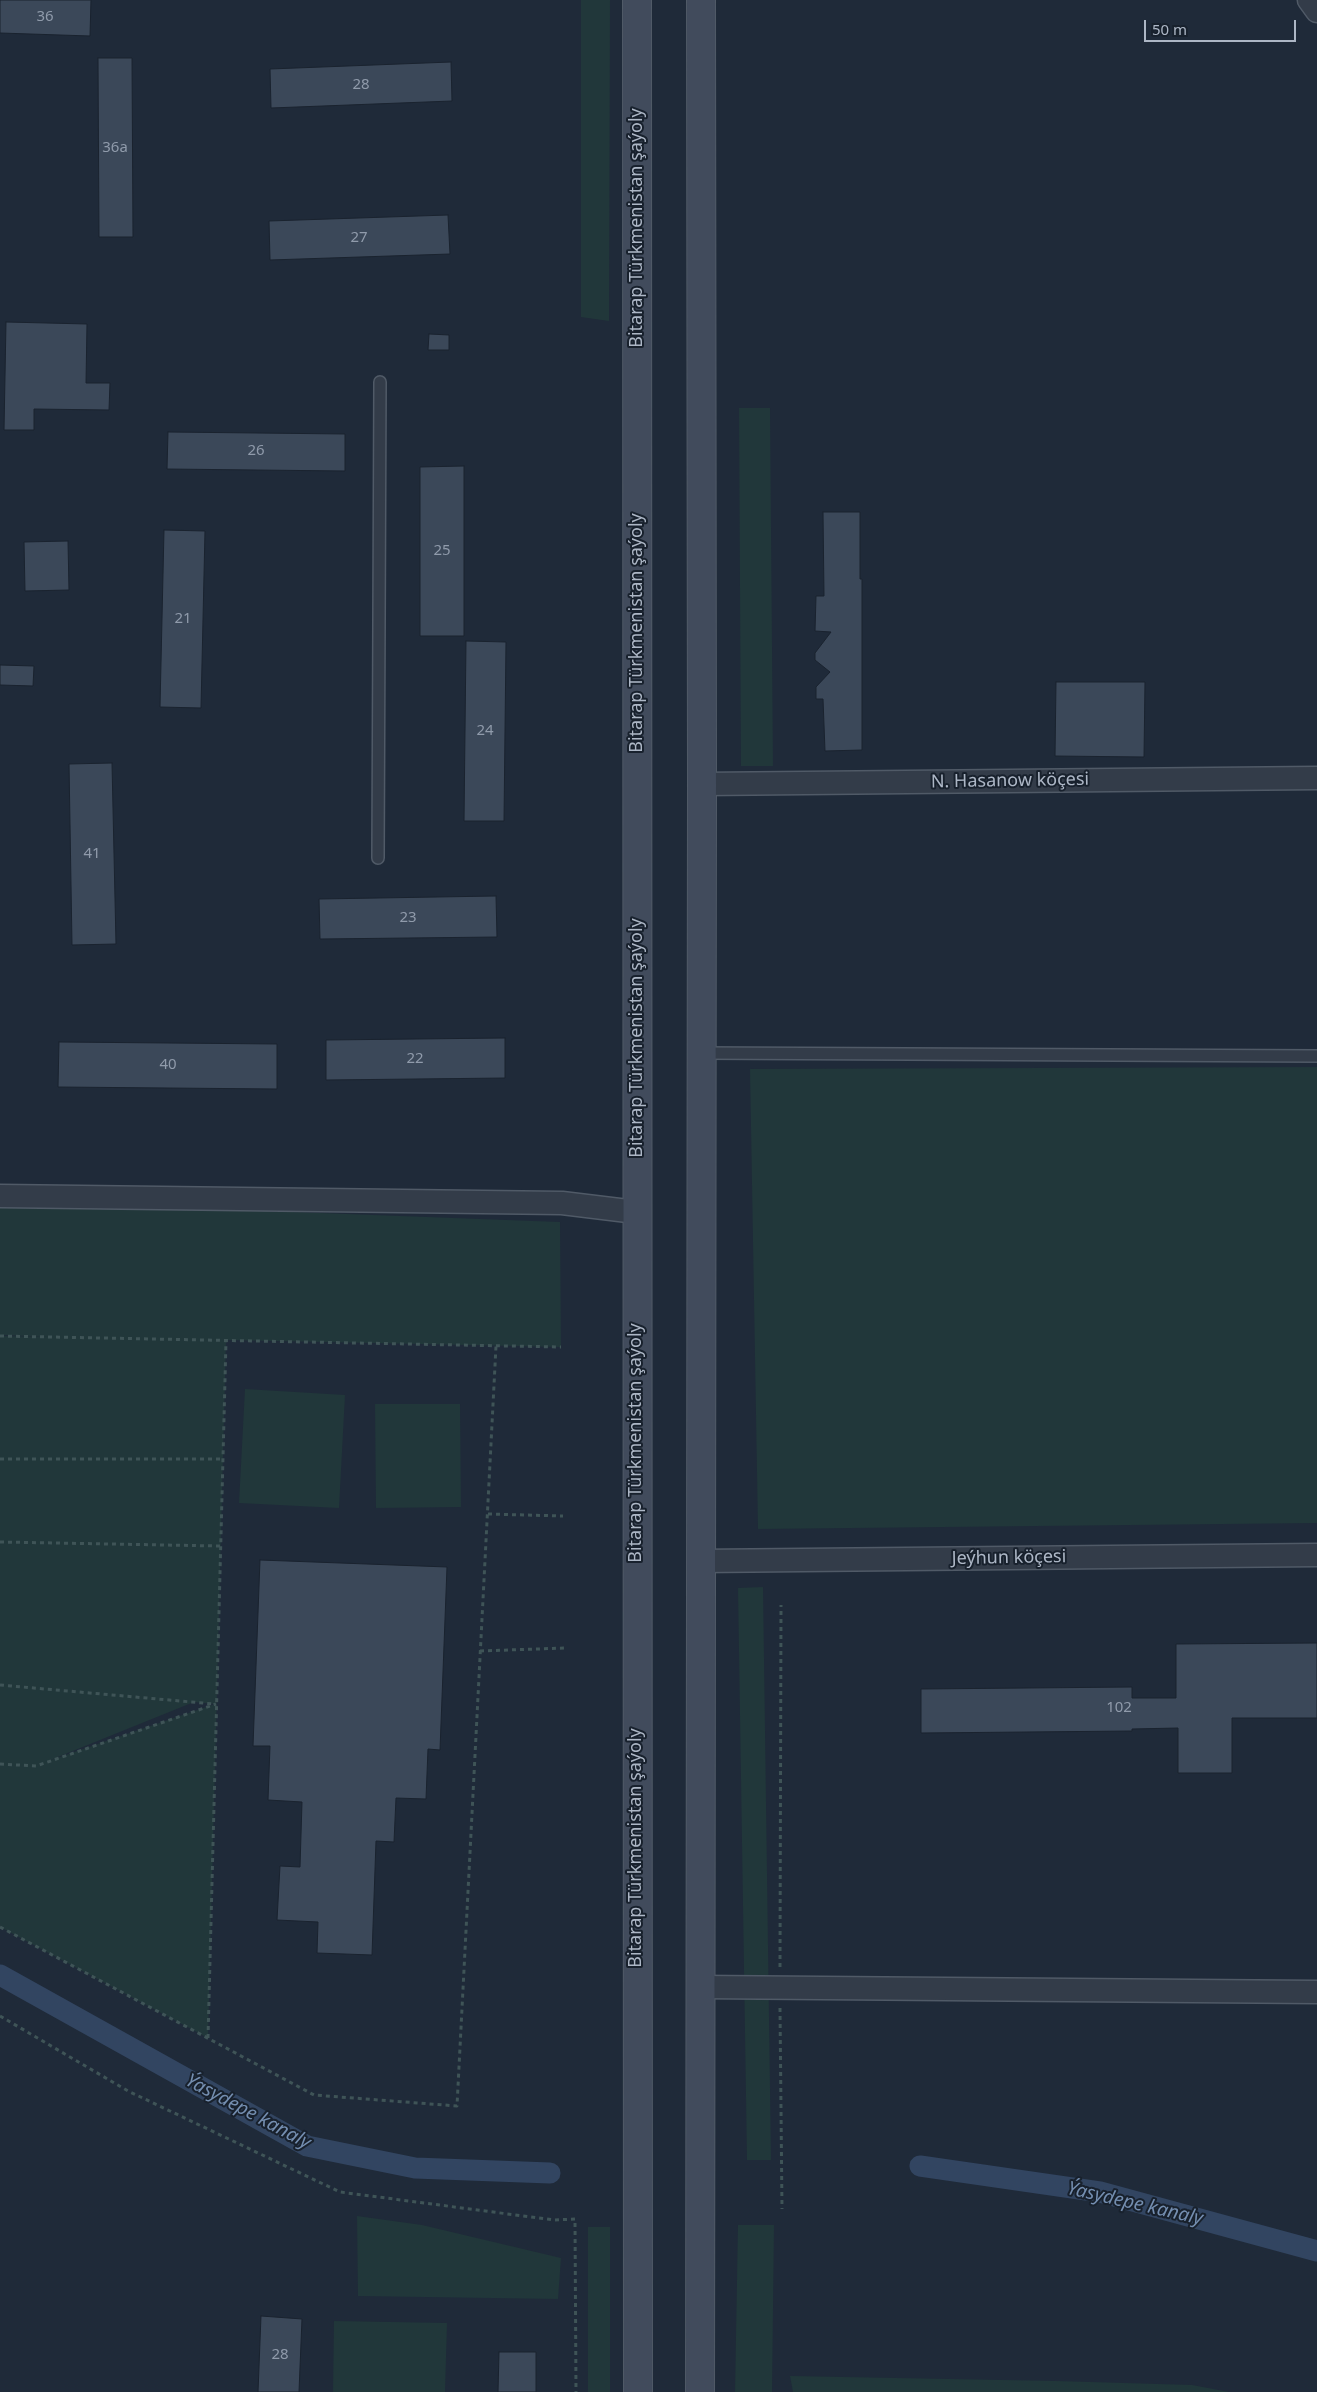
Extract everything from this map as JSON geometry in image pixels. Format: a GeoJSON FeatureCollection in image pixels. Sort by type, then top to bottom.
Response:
{"type":"FeatureCollection","features":[{"type":"Feature","properties":{"kind":"main road","name":"Bitarap Türkmenistan şaýoly"},"geometry":{"type":"LineString","coordinates":[[637,0],[636,2076],[638,2392]]}},
{"type":"Feature","properties":{"kind":"main road"},"geometry":{"type":"LineString","coordinates":[[700,2392],[701,0]]}},
{"type":"Feature","properties":{"kind":"street"},"geometry":{"type":"LineString","coordinates":[[1309,0],[1317,11]]}},
{"type":"Feature","properties":{"kind":"street","name":"N. Hasanow köçesi"},"geometry":{"type":"LineString","coordinates":[[702,784],[1317,778]]}},
{"type":"Feature","properties":{"kind":"street"},"geometry":{"type":"LineString","coordinates":[[0,1196],[562,1203],[636,1212]]}},
{"type":"Feature","properties":{"kind":"street","name":"Jeýhun köçesi"},"geometry":{"type":"LineString","coordinates":[[700,1561],[1317,1555]]}},
{"type":"Feature","properties":{"kind":"street"},"geometry":{"type":"LineString","coordinates":[[699,1987],[1317,1992]]}},
{"type":"Feature","properties":{"kind":"lane"},"geometry":{"type":"LineString","coordinates":[[378,858],[380,382]]}},
{"type":"Feature","properties":{"kind":"lane"},"geometry":{"type":"LineString","coordinates":[[701,1053],[1317,1056]]}},
{"type":"Feature","properties":{"kind":"path"},"geometry":{"type":"LineString","coordinates":[[0,1336],[561,1347]]}},
{"type":"Feature","properties":{"kind":"path"},"geometry":{"type":"LineString","coordinates":[[208,2038],[226,1341]]}},
{"type":"Feature","properties":{"kind":"path"},"geometry":{"type":"LineString","coordinates":[[0,1926],[314,2095],[457,2106],[496,1346]]}},
{"type":"Feature","properties":{"kind":"path"},"geometry":{"type":"LineString","coordinates":[[0,1459],[222,1459]]}},
{"type":"Feature","properties":{"kind":"path"},"geometry":{"type":"LineString","coordinates":[[488,1514],[562,1516]]}},
{"type":"Feature","properties":{"kind":"path"},"geometry":{"type":"LineString","coordinates":[[0,1542],[220,1546]]}},
{"type":"Feature","properties":{"kind":"path"},"geometry":{"type":"LineString","coordinates":[[781,1605],[780,1987],[782,2209]]}},
{"type":"Feature","properties":{"kind":"path"},"geometry":{"type":"LineString","coordinates":[[480,1651],[565,1648]]}},
{"type":"Feature","properties":{"kind":"path"},"geometry":{"type":"LineString","coordinates":[[0,1685],[216,1704]]}},
{"type":"Feature","properties":{"kind":"path"},"geometry":{"type":"LineString","coordinates":[[0,1764],[36,1766],[135,1730],[216,1704]]}},
{"type":"Feature","properties":{"kind":"path"},"geometry":{"type":"LineString","coordinates":[[0,2016],[128,2090],[340,2192],[554,2220],[575,2219],[576,2392]]}},
{"type":"Feature","properties":{"kind":"green space"},"geometry":{"type":"Polygon","coordinates":[[[581,0],[610,0],[609,321],[581,317],[581,0]]]}},
{"type":"Feature","properties":{"kind":"green space"},"geometry":{"type":"Polygon","coordinates":[[[739,408],[770,408],[773,766],[741,766],[739,408]]]}},
{"type":"Feature","properties":{"kind":"green space"},"geometry":{"type":"Polygon","coordinates":[[[1317,1067],[1317,1523],[758,1529],[750,1069],[1317,1067]]]}},
{"type":"Feature","properties":{"kind":"green space"},"geometry":{"type":"Polygon","coordinates":[[[0,1201],[560,1222],[561,1347],[226,1340],[208,2038],[0,1927],[0,1336],[54,1337],[0,1335],[0,1201]],[[194,1702],[48,1761],[215,1704],[194,1702]]]}},
{"type":"Feature","properties":{"kind":"green space"},"geometry":{"type":"Polygon","coordinates":[[[245,1389],[345,1395],[339,1508],[239,1503],[245,1389]]]}},
{"type":"Feature","properties":{"kind":"green space"},"geometry":{"type":"Polygon","coordinates":[[[375,1404],[460,1404],[461,1507],[376,1508],[375,1404]]]}},
{"type":"Feature","properties":{"kind":"green space"},"geometry":{"type":"Polygon","coordinates":[[[763,1587],[771,2160],[747,2160],[738,1588],[763,1587]]]}},
{"type":"Feature","properties":{"kind":"green space"},"geometry":{"type":"Polygon","coordinates":[[[357,2216],[422,2225],[561,2258],[558,2299],[358,2296],[357,2216]]]}},
{"type":"Feature","properties":{"kind":"green space"},"geometry":{"type":"Polygon","coordinates":[[[738,2225],[774,2225],[772,2392],[735,2392],[738,2225]]]}},
{"type":"Feature","properties":{"kind":"green space"},"geometry":{"type":"Polygon","coordinates":[[[588,2227],[610,2227],[610,2392],[588,2392],[588,2227]]]}},
{"type":"Feature","properties":{"kind":"green space"},"geometry":{"type":"Polygon","coordinates":[[[334,2321],[447,2323],[445,2392],[333,2392],[334,2321]]]}},
{"type":"Feature","properties":{"kind":"green space"},"geometry":{"type":"Polygon","coordinates":[[[790,2376],[1192,2385],[1229,2392],[793,2392],[790,2376]]]}},
{"type":"Feature","properties":{"kind":"building"},"geometry":{"type":"Polygon","coordinates":[[[0,0],[91,0],[90,36],[0,33],[0,0]]]}},
{"type":"Feature","properties":{"kind":"building"},"geometry":{"type":"Polygon","coordinates":[[[98,58],[132,58],[133,237],[99,237],[98,58]]]}},
{"type":"Feature","properties":{"kind":"building"},"geometry":{"type":"Polygon","coordinates":[[[451,62],[452,101],[271,108],[270,69],[451,62]]]}},
{"type":"Feature","properties":{"kind":"building"},"geometry":{"type":"Polygon","coordinates":[[[448,215],[450,254],[270,260],[269,221],[448,215]]]}},
{"type":"Feature","properties":{"kind":"building"},"geometry":{"type":"Polygon","coordinates":[[[6,322],[87,324],[86,383],[110,383],[109,410],[34,409],[34,430],[4,430],[6,322]]]}},
{"type":"Feature","properties":{"kind":"building"},"geometry":{"type":"Polygon","coordinates":[[[429,334],[449,335],[449,350],[428,350],[429,334]]]}},
{"type":"Feature","properties":{"kind":"building"},"geometry":{"type":"Polygon","coordinates":[[[168,432],[345,434],[345,471],[167,469],[168,432]]]}},
{"type":"Feature","properties":{"kind":"building"},"geometry":{"type":"Polygon","coordinates":[[[464,466],[464,636],[420,636],[420,467],[464,466]]]}},
{"type":"Feature","properties":{"kind":"building"},"geometry":{"type":"Polygon","coordinates":[[[823,512],[860,512],[862,750],[825,751],[823,699],[816,699],[816,687],[830,672],[815,660],[815,653],[831,632],[815,631],[816,596],[824,596],[823,512]]]}},
{"type":"Feature","properties":{"kind":"building"},"geometry":{"type":"Polygon","coordinates":[[[164,530],[205,531],[201,708],[160,707],[164,530]]]}},
{"type":"Feature","properties":{"kind":"building"},"geometry":{"type":"Polygon","coordinates":[[[68,541],[69,590],[25,591],[24,542],[68,541]]]}},
{"type":"Feature","properties":{"kind":"building"},"geometry":{"type":"Polygon","coordinates":[[[466,641],[506,642],[504,821],[464,821],[466,641]]]}},
{"type":"Feature","properties":{"kind":"building"},"geometry":{"type":"Polygon","coordinates":[[[0,665],[34,666],[33,686],[0,685],[0,665]]]}},
{"type":"Feature","properties":{"kind":"building"},"geometry":{"type":"Polygon","coordinates":[[[1056,682],[1145,682],[1144,757],[1055,756],[1056,682]]]}},
{"type":"Feature","properties":{"kind":"building"},"geometry":{"type":"Polygon","coordinates":[[[112,763],[116,944],[72,945],[69,764],[112,763]]]}},
{"type":"Feature","properties":{"kind":"building"},"geometry":{"type":"Polygon","coordinates":[[[496,896],[497,937],[320,939],[319,899],[496,896]]]}},
{"type":"Feature","properties":{"kind":"building"},"geometry":{"type":"Polygon","coordinates":[[[505,1038],[505,1078],[326,1080],[326,1040],[505,1038]]]}},
{"type":"Feature","properties":{"kind":"building"},"geometry":{"type":"Polygon","coordinates":[[[59,1042],[277,1044],[277,1089],[58,1087],[59,1042]]]}},
{"type":"Feature","properties":{"kind":"building"},"geometry":{"type":"Polygon","coordinates":[[[260,1560],[447,1567],[440,1750],[428,1749],[426,1799],[396,1798],[394,1842],[376,1841],[372,1955],[317,1953],[318,1922],[277,1920],[280,1866],[300,1867],[302,1802],[268,1800],[270,1746],[253,1746],[260,1560]]]}},
{"type":"Feature","properties":{"kind":"building"},"geometry":{"type":"Polygon","coordinates":[[[1317,1643],[1317,1718],[1232,1718],[1232,1773],[1178,1773],[1178,1728],[1132,1729],[1132,1731],[921,1733],[921,1689],[1132,1687],[1132,1698],[1176,1698],[1176,1644],[1317,1643]]]}},
{"type":"Feature","properties":{"kind":"building"},"geometry":{"type":"Polygon","coordinates":[[[261,2316],[302,2319],[299,2392],[258,2392],[261,2316]]]}},
{"type":"Feature","properties":{"kind":"building"},"geometry":{"type":"Polygon","coordinates":[[[499,2352],[536,2352],[536,2392],[498,2392],[499,2352]]]}},
{"type":"Feature","properties":{"kind":"waterway","name":"Ýasydepe kanaly"},"geometry":{"type":"LineString","coordinates":[[0,1975],[307,2146],[415,2168],[550,2173]]}},
{"type":"Feature","properties":{"kind":"waterway","name":"Ýasydepe kanaly"},"geometry":{"type":"LineString","coordinates":[[920,2166],[1100,2192],[1317,2251]]}}]}
